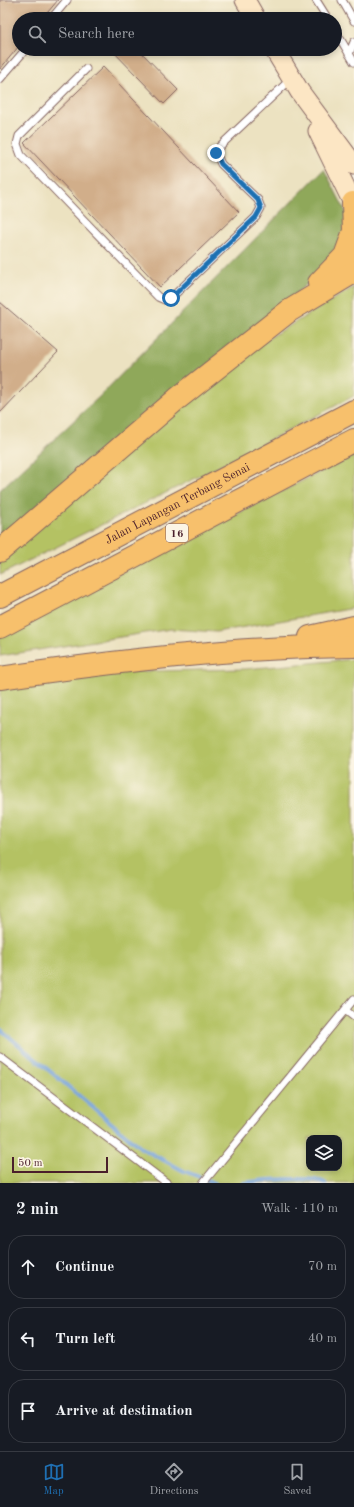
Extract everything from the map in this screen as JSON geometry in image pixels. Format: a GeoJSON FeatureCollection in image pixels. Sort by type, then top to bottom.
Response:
{"type":"FeatureCollection","features":[{"type":"Feature","properties":{"kind":"highway"},"geometry":{"type":"LineString","coordinates":[[0,551],[177,399],[289,311],[346,256],[354,231],[353,204]]}},
{"type":"Feature","properties":{"kind":"highway"},"geometry":{"type":"LineString","coordinates":[[289,311],[354,272]]}},
{"type":"Feature","properties":{"kind":"highway","name":"Jalan Lapangan Terbang Senai"},"geometry":{"type":"LineString","coordinates":[[0,596],[354,411]]}},
{"type":"Feature","properties":{"kind":"highway","name":"16"},"geometry":{"type":"LineString","coordinates":[[0,627],[354,440]]}},
{"type":"Feature","properties":{"kind":"highway"},"geometry":{"type":"LineString","coordinates":[[252,651],[354,627]]}},
{"type":"Feature","properties":{"kind":"highway"},"geometry":{"type":"LineString","coordinates":[[0,678],[109,662],[252,651],[354,646]]}},
{"type":"Feature","properties":{"kind":"main road"},"geometry":{"type":"LineString","coordinates":[[245,0],[252,12]]}},
{"type":"Feature","properties":{"kind":"main road"},"geometry":{"type":"LineString","coordinates":[[278,56],[296,85],[354,165]]}},
{"type":"Feature","properties":{"kind":"main road"},"geometry":{"type":"LineString","coordinates":[[296,85],[353,204]]}},
{"type":"Feature","properties":{"kind":"lane"},"geometry":{"type":"LineString","coordinates":[[57,12],[67,0]]}},
{"type":"Feature","properties":{"kind":"lane"},"geometry":{"type":"LineString","coordinates":[[316,0],[324,12]]}},
{"type":"Feature","properties":{"kind":"lane"},"geometry":{"type":"LineString","coordinates":[[342,0],[354,21]]}},
{"type":"Feature","properties":{"kind":"lane"},"geometry":{"type":"LineString","coordinates":[[342,42],[354,62]]}},
{"type":"Feature","properties":{"kind":"lane"},"geometry":{"type":"LineString","coordinates":[[349,54],[354,42]]}},
{"type":"Feature","properties":{"kind":"lane"},"geometry":{"type":"LineString","coordinates":[[0,79],[20,56]]}},
{"type":"Feature","properties":{"kind":"lane"},"geometry":{"type":"LineString","coordinates":[[86,69],[20,136],[17,144],[21,155],[158,297],[165,300],[171,298],[256,217],[261,208],[258,200],[221,164],[216,153],[220,146],[296,85]]}},
{"type":"Feature","properties":{"kind":"lane"},"geometry":{"type":"LineString","coordinates":[[203,1183],[354,999]]}},
{"type":"Feature","properties":{"kind":"lane"},"geometry":{"type":"LineString","coordinates":[[345,1010],[354,1018]]}},
{"type":"Feature","properties":{"kind":"lane"},"geometry":{"type":"LineString","coordinates":[[0,1057],[167,1183]]}},
{"type":"Feature","properties":{"kind":"green space"},"geometry":{"type":"Polygon","coordinates":[[[324,169],[349,218],[331,264],[0,541],[0,490],[99,397],[324,169]]]}},
{"type":"Feature","properties":{"kind":"green space"},"geometry":{"type":"Polygon","coordinates":[[[354,287],[354,396],[220,466],[0,575],[0,559],[246,352],[354,287]]]}},
{"type":"Feature","properties":{"kind":"green space"},"geometry":{"type":"Polygon","coordinates":[[[354,455],[354,608],[216,632],[171,629],[0,656],[0,633],[354,455]]]}},
{"type":"Feature","properties":{"kind":"green space"},"geometry":{"type":"Polygon","coordinates":[[[354,659],[354,1183],[0,1183],[0,686],[64,673],[245,669],[354,659]]]}},
{"type":"Feature","properties":{"kind":"building"},"geometry":{"type":"Polygon","coordinates":[[[0,0],[58,0],[48,12],[12,12],[12,54],[0,69],[0,0]]]}},
{"type":"Feature","properties":{"kind":"building"},"geometry":{"type":"Polygon","coordinates":[[[118,56],[145,56],[178,90],[164,104],[118,56]]]}},
{"type":"Feature","properties":{"kind":"building"},"geometry":{"type":"Polygon","coordinates":[[[103,67],[239,212],[160,287],[24,143],[103,67]]]}},
{"type":"Feature","properties":{"kind":"building"},"geometry":{"type":"Polygon","coordinates":[[[0,302],[58,352],[0,413],[0,302]]]}},
{"type":"Feature","properties":{"kind":"waterway"},"geometry":{"type":"LineString","coordinates":[[0,1029],[141,1148],[184,1171],[215,1183]]}},
{"type":"Feature","properties":{"kind":"waterway"},"geometry":{"type":"LineString","coordinates":[[244,1183],[298,1179],[325,1183]]}},
{"type":"Feature","properties":{"kind":"route"},"geometry":{"type":"LineString","coordinates":[[171,298],[256,217],[261,208],[258,200],[221,164],[216,153]]}}]}
